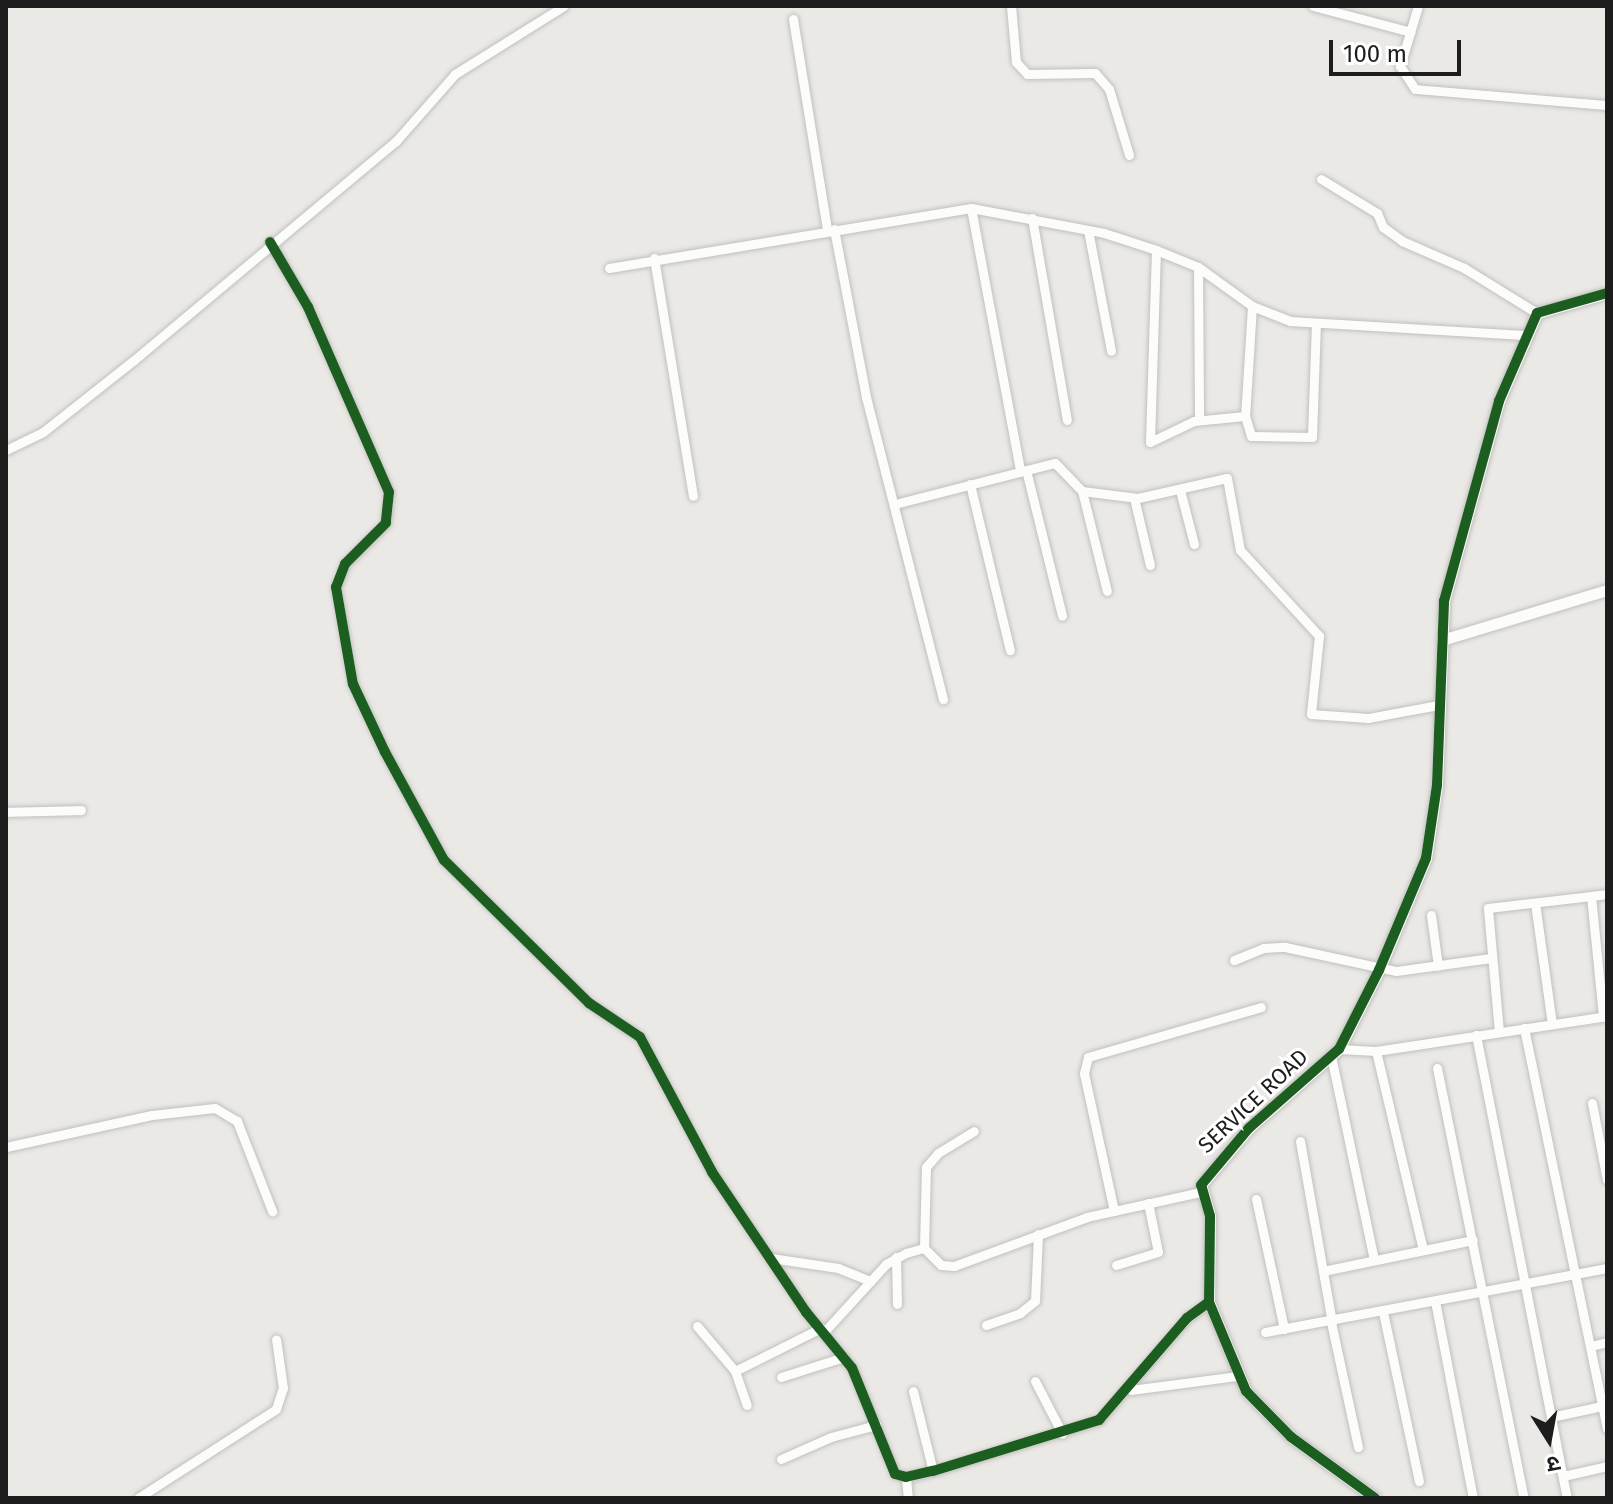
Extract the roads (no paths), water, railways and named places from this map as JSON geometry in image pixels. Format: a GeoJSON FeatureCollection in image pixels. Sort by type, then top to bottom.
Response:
{"type":"FeatureCollection","features":[{"type":"Feature","properties":{"kind":"street"},"geometry":{"type":"LineString","coordinates":[[6,450],[66,414],[270,242],[396,141],[455,74],[492,55],[552,8],[564,6]]}},
{"type":"Feature","properties":{"kind":"street"},"geometry":{"type":"LineString","coordinates":[[1011,6],[1016,62],[1027,74],[1095,73],[1109,89],[1129,155]]}},
{"type":"Feature","properties":{"kind":"street"},"geometry":{"type":"LineString","coordinates":[[1313,6],[1411,32]]}},
{"type":"Feature","properties":{"kind":"street"},"geometry":{"type":"LineString","coordinates":[[1418,6],[1400,66],[1415,89],[1607,105]]}},
{"type":"Feature","properties":{"kind":"street"},"geometry":{"type":"LineString","coordinates":[[793,19],[856,356],[943,699]]}},
{"type":"Feature","properties":{"kind":"street"},"geometry":{"type":"LineString","coordinates":[[1321,179],[1377,213],[1383,227],[1402,241],[1464,268],[1537,313]]}},
{"type":"Feature","properties":{"kind":"street"},"geometry":{"type":"LineString","coordinates":[[971,208],[1023,471],[1062,616]]}},
{"type":"Feature","properties":{"kind":"street"},"geometry":{"type":"LineString","coordinates":[[609,268],[654,258],[971,208],[1088,230],[1156,250],[1198,267],[1252,306],[1316,325],[1524,335]]}},
{"type":"Feature","properties":{"kind":"street"},"geometry":{"type":"LineString","coordinates":[[1032,218],[1067,420]]}},
{"type":"Feature","properties":{"kind":"street"},"geometry":{"type":"LineString","coordinates":[[1088,230],[1111,351]]}},
{"type":"Feature","properties":{"kind":"street"},"geometry":{"type":"LineString","coordinates":[[270,242],[308,307],[389,492],[386,523],[345,564],[336,587],[353,684],[385,752],[444,860],[578,993],[640,1037],[712,1172],[844,1357],[876,1425],[887,1463],[906,1477],[908,1498]]}},
{"type":"Feature","properties":{"kind":"street"},"geometry":{"type":"LineString","coordinates":[[1156,250],[1150,442],[1199,419],[1245,416]]}},
{"type":"Feature","properties":{"kind":"street"},"geometry":{"type":"LineString","coordinates":[[654,258],[693,496]]}},
{"type":"Feature","properties":{"kind":"street"},"geometry":{"type":"LineString","coordinates":[[1198,267],[1199,419]]}},
{"type":"Feature","properties":{"kind":"street"},"geometry":{"type":"LineString","coordinates":[[1374,1260],[1335,1052],[1379,970],[1426,858],[1437,785],[1438,705],[1447,588],[1482,454],[1524,335],[1537,313],[1607,293]]}},
{"type":"Feature","properties":{"kind":"street"},"geometry":{"type":"LineString","coordinates":[[1252,306],[1245,416],[1251,436],[1312,437],[1316,325]]}},
{"type":"Feature","properties":{"kind":"street"},"geometry":{"type":"LineString","coordinates":[[895,504],[1055,463],[1082,491],[1107,591]]}},
{"type":"Feature","properties":{"kind":"street"},"geometry":{"type":"LineString","coordinates":[[1082,491],[1134,498],[1227,478],[1240,550],[1314,624],[1319,636],[1311,714],[1368,718],[1438,705]]}},
{"type":"Feature","properties":{"kind":"street"},"geometry":{"type":"LineString","coordinates":[[970,484],[1010,650]]}},
{"type":"Feature","properties":{"kind":"street"},"geometry":{"type":"LineString","coordinates":[[1180,490],[1194,544]]}},
{"type":"Feature","properties":{"kind":"street"},"geometry":{"type":"LineString","coordinates":[[1134,498],[1150,565]]}},
{"type":"Feature","properties":{"kind":"street"},"geometry":{"type":"LineString","coordinates":[[1442,640],[1607,590]]}},
{"type":"Feature","properties":{"kind":"street"},"geometry":{"type":"LineString","coordinates":[[6,812],[81,810]]}},
{"type":"Feature","properties":{"kind":"street"},"geometry":{"type":"LineString","coordinates":[[1499,1032],[1485,910],[1607,894]]}},
{"type":"Feature","properties":{"kind":"street"},"geometry":{"type":"LineString","coordinates":[[1335,1052],[1376,1051],[1605,1016],[1591,896]]}},
{"type":"Feature","properties":{"kind":"street"},"geometry":{"type":"LineString","coordinates":[[1535,903],[1552,1024]]}},
{"type":"Feature","properties":{"kind":"street"},"geometry":{"type":"LineString","coordinates":[[1431,915],[1438,966]]}},
{"type":"Feature","properties":{"kind":"street"},"geometry":{"type":"LineString","coordinates":[[1234,960],[1263,948],[1285,947],[1379,970],[1491,958]]}},
{"type":"Feature","properties":{"kind":"street"},"geometry":{"type":"LineString","coordinates":[[1114,1211],[1084,1073],[1088,1057],[1261,1007]]}},
{"type":"Feature","properties":{"kind":"street"},"geometry":{"type":"LineString","coordinates":[[1524,1028],[1579,1275],[1607,1428]]}},
{"type":"Feature","properties":{"kind":"street"},"geometry":{"type":"LineString","coordinates":[[1476,1035],[1567,1498]]}},
{"type":"Feature","properties":{"kind":"street"},"geometry":{"type":"LineString","coordinates":[[1376,1051],[1423,1250]]}},
{"type":"Feature","properties":{"kind":"street","name":"SERVICE ROAD"},"geometry":{"type":"LineString","coordinates":[[1201,1192],[1207,1172],[1228,1150],[1335,1052]]}},
{"type":"Feature","properties":{"kind":"street"},"geometry":{"type":"LineString","coordinates":[[1437,1068],[1524,1498]]}},
{"type":"Feature","properties":{"kind":"street"},"geometry":{"type":"LineString","coordinates":[[1592,1103],[1607,1180]]}},
{"type":"Feature","properties":{"kind":"street"},"geometry":{"type":"LineString","coordinates":[[6,1147],[152,1115],[215,1108],[237,1121],[272,1211]]}},
{"type":"Feature","properties":{"kind":"street"},"geometry":{"type":"LineString","coordinates":[[974,1131],[938,1153],[926,1167],[924,1248],[941,1265],[954,1266],[1038,1234],[1114,1211],[1201,1192],[1210,1216],[1209,1302],[1238,1376],[1261,1410],[1291,1437],[1335,1464],[1375,1498]]}},
{"type":"Feature","properties":{"kind":"street"},"geometry":{"type":"LineString","coordinates":[[1300,1141],[1358,1447]]}},
{"type":"Feature","properties":{"kind":"street"},"geometry":{"type":"LineString","coordinates":[[1256,1199],[1284,1329]]}},
{"type":"Feature","properties":{"kind":"street"},"geometry":{"type":"LineString","coordinates":[[1116,1265],[1158,1252],[1148,1203]]}},
{"type":"Feature","properties":{"kind":"street"},"geometry":{"type":"LineString","coordinates":[[986,1325],[1020,1313],[1035,1301],[1038,1234]]}},
{"type":"Feature","properties":{"kind":"street"},"geometry":{"type":"LineString","coordinates":[[1323,1271],[1473,1240]]}},
{"type":"Feature","properties":{"kind":"street"},"geometry":{"type":"LineString","coordinates":[[735,1371],[822,1330],[896,1257],[924,1248]]}},
{"type":"Feature","properties":{"kind":"street"},"geometry":{"type":"LineString","coordinates":[[896,1257],[897,1304]]}},
{"type":"Feature","properties":{"kind":"street"},"geometry":{"type":"LineString","coordinates":[[771,1258],[838,1268],[870,1281]]}},
{"type":"Feature","properties":{"kind":"street"},"geometry":{"type":"LineString","coordinates":[[1265,1332],[1525,1286],[1607,1268]]}},
{"type":"Feature","properties":{"kind":"street"},"geometry":{"type":"LineString","coordinates":[[1435,1301],[1473,1498]]}},
{"type":"Feature","properties":{"kind":"street"},"geometry":{"type":"LineString","coordinates":[[906,1477],[1099,1420],[1130,1390],[1187,1318],[1209,1302]]}},
{"type":"Feature","properties":{"kind":"street"},"geometry":{"type":"LineString","coordinates":[[1383,1312],[1419,1481]]}},
{"type":"Feature","properties":{"kind":"street"},"geometry":{"type":"LineString","coordinates":[[697,1326],[735,1371],[747,1405]]}},
{"type":"Feature","properties":{"kind":"street"},"geometry":{"type":"LineString","coordinates":[[138,1498],[276,1409],[283,1388],[276,1339]]}},
{"type":"Feature","properties":{"kind":"street"},"geometry":{"type":"LineString","coordinates":[[1591,1346],[1607,1342]]}},
{"type":"Feature","properties":{"kind":"street"},"geometry":{"type":"LineString","coordinates":[[781,1377],[844,1357]]}},
{"type":"Feature","properties":{"kind":"street"},"geometry":{"type":"LineString","coordinates":[[1130,1390],[1238,1376]]}},
{"type":"Feature","properties":{"kind":"street"},"geometry":{"type":"LineString","coordinates":[[1035,1381],[1062,1433]]}},
{"type":"Feature","properties":{"kind":"street"},"geometry":{"type":"LineString","coordinates":[[913,1391],[933,1471]]}},
{"type":"Feature","properties":{"kind":"street"},"geometry":{"type":"LineString","coordinates":[[1551,1417],[1602,1406]]}},
{"type":"Feature","properties":{"kind":"street"},"geometry":{"type":"LineString","coordinates":[[781,1459],[831,1437],[876,1425]]}},
{"type":"Feature","properties":{"kind":"street"},"geometry":{"type":"LineString","coordinates":[[1563,1476],[1607,1466]]}}]}
